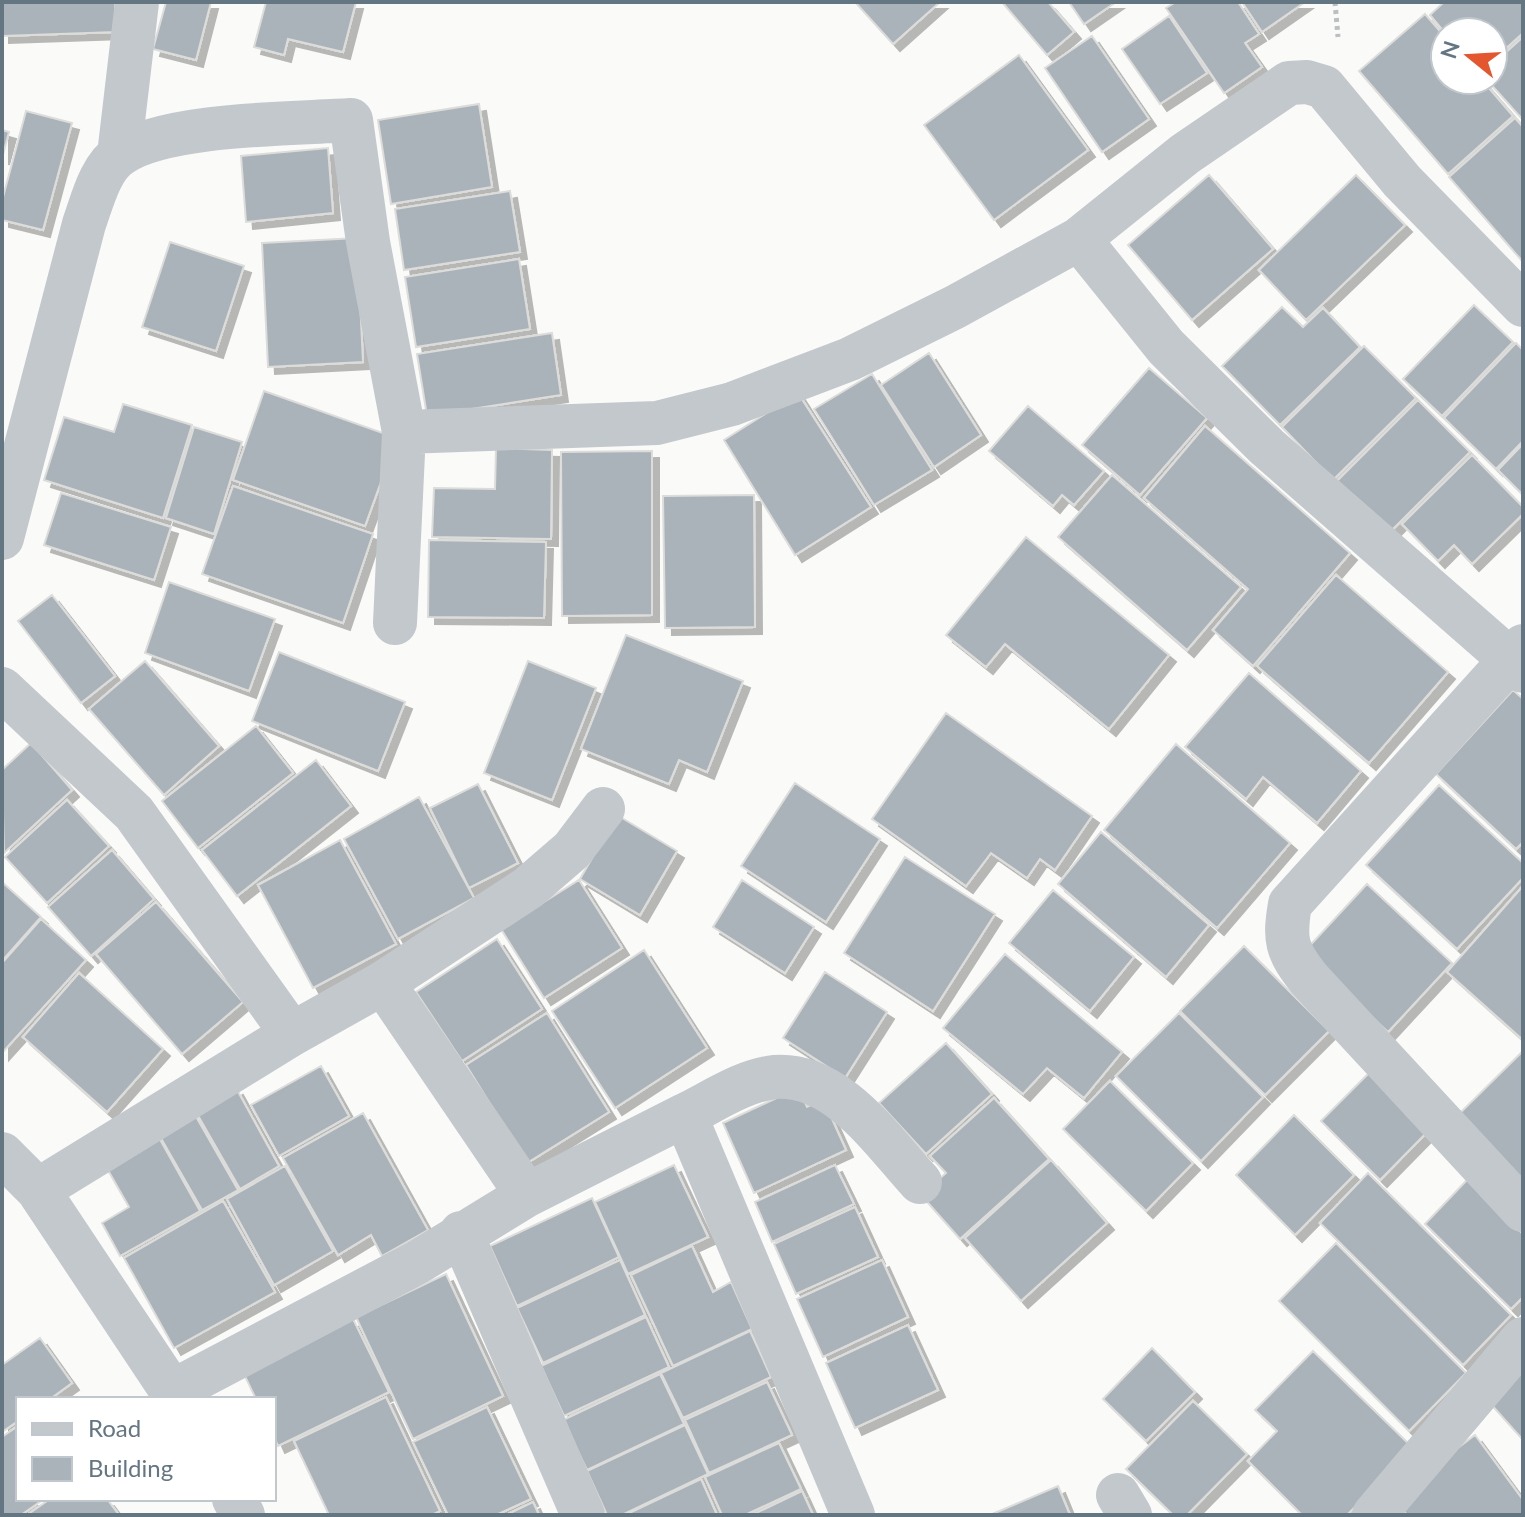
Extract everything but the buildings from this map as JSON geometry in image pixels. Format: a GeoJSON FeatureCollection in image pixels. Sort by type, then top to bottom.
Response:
{"type":"FeatureCollection","features":[{"type":"Feature","properties":{"kind":"street"},"geometry":{"type":"LineString","coordinates":[[2,538],[84,224],[101,180],[119,155],[137,2]]}},
{"type":"Feature","properties":{"kind":"street"},"geometry":{"type":"LineString","coordinates":[[404,432],[657,423],[732,404],[850,359],[955,307],[1079,239],[1211,136],[1289,83],[1307,82],[1324,87],[1402,181],[1523,305]]}},
{"type":"Feature","properties":{"kind":"street"},"geometry":{"type":"LineString","coordinates":[[119,155],[165,134],[351,120],[368,242],[404,432],[395,623]]}},
{"type":"Feature","properties":{"kind":"street"},"geometry":{"type":"LineString","coordinates":[[1079,239],[1166,347],[1267,447],[1519,659],[1290,904],[1285,932],[1290,956],[1309,979],[1523,1210]]}},
{"type":"Feature","properties":{"kind":"street"},"geometry":{"type":"LineString","coordinates":[[2,689],[134,813],[292,1034]]}},
{"type":"Feature","properties":{"kind":"street"},"geometry":{"type":"LineString","coordinates":[[38,1190],[292,1034],[383,983],[528,888],[572,850],[603,809]]}},
{"type":"Feature","properties":{"kind":"street"},"geometry":{"type":"LineString","coordinates":[[383,983],[527,1195]]}},
{"type":"Feature","properties":{"kind":"street"},"geometry":{"type":"LineString","coordinates":[[2,1154],[38,1190],[175,1395],[418,1262],[527,1195],[745,1086],[774,1077],[801,1079],[824,1089],[852,1108],[920,1182]]}},
{"type":"Feature","properties":{"kind":"street"},"geometry":{"type":"LineString","coordinates":[[685,1115],[853,1515]]}},
{"type":"Feature","properties":{"kind":"street"},"geometry":{"type":"LineString","coordinates":[[461,1233],[583,1515]]}},
{"type":"Feature","properties":{"kind":"street"},"geometry":{"type":"LineString","coordinates":[[1374,1515],[1523,1339]]}}]}
